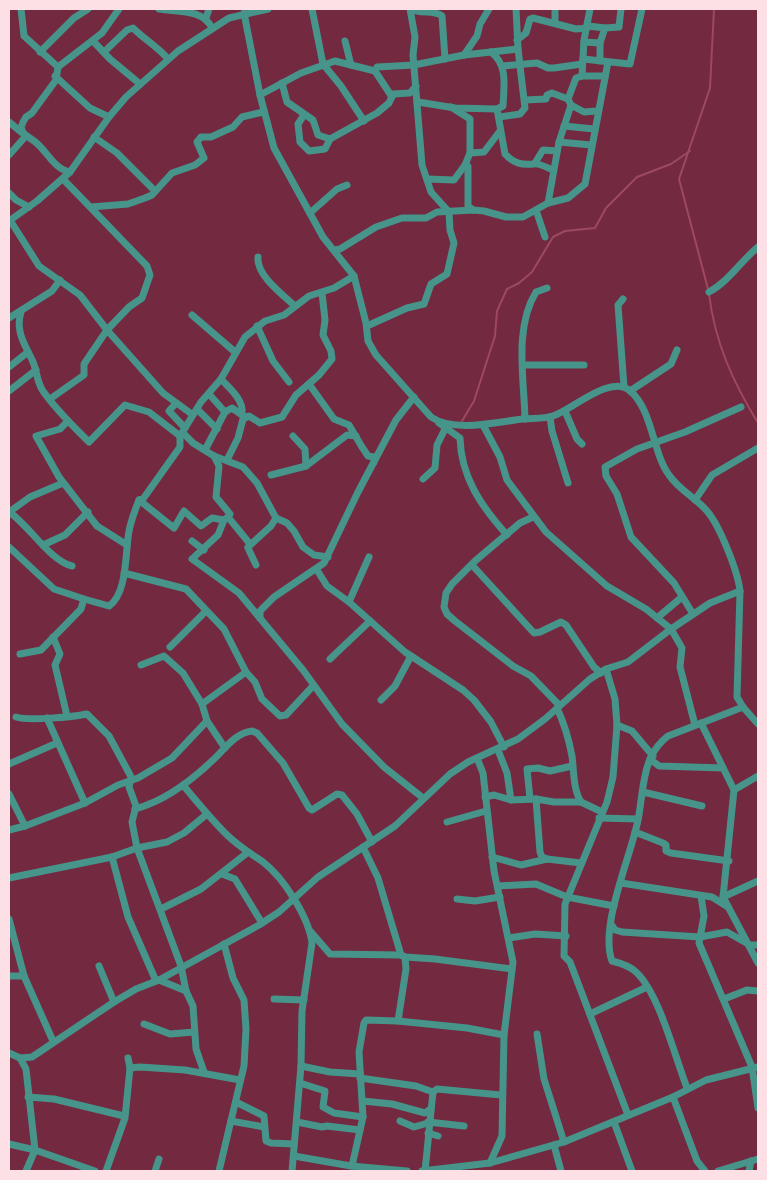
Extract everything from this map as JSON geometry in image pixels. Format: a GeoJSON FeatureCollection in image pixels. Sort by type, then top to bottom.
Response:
{"type":"FeatureCollection","features":[{"type":"Feature","properties":{"kind":"street"},"geometry":{"type":"LineString","coordinates":[[21,9],[24,36],[58,67]]}},
{"type":"Feature","properties":{"kind":"street"},"geometry":{"type":"LineString","coordinates":[[40,52],[74,18],[88,9]]}},
{"type":"Feature","properties":{"kind":"street"},"geometry":{"type":"LineString","coordinates":[[25,137],[21,128],[22,122],[26,116],[32,113],[56,80],[55,75],[58,67],[69,56],[93,41],[111,22],[119,9]]}},
{"type":"Feature","properties":{"kind":"street"},"geometry":{"type":"LineString","coordinates":[[163,9],[199,14],[206,18],[212,28]]}},
{"type":"Feature","properties":{"kind":"street"},"geometry":{"type":"LineString","coordinates":[[206,18],[209,9]]}},
{"type":"Feature","properties":{"kind":"street"},"geometry":{"type":"LineString","coordinates":[[217,430],[195,412],[176,403],[163,393],[107,330],[80,294],[39,266],[9,221],[29,207],[70,172],[109,117],[140,84],[168,59],[229,18],[268,9]]}},
{"type":"Feature","properties":{"kind":"street"},"geometry":{"type":"LineString","coordinates":[[312,9],[323,64],[341,86],[364,121]]}},
{"type":"Feature","properties":{"kind":"street"},"geometry":{"type":"LineString","coordinates":[[367,326],[407,308],[424,304],[431,284],[447,274],[454,249],[449,212],[426,184],[427,179],[422,165],[414,65],[415,37],[411,9],[421,13],[439,11],[442,16],[444,59]]}},
{"type":"Feature","properties":{"kind":"street"},"geometry":{"type":"LineString","coordinates":[[464,55],[477,36],[480,24],[489,9]]}},
{"type":"Feature","properties":{"kind":"street"},"geometry":{"type":"LineString","coordinates":[[418,102],[498,113],[523,112],[525,100],[517,40],[516,9]]}},
{"type":"Feature","properties":{"kind":"street"},"geometry":{"type":"LineString","coordinates":[[555,9],[555,23]]}},
{"type":"Feature","properties":{"kind":"street"},"geometry":{"type":"LineString","coordinates":[[582,76],[584,41],[590,9]]}},
{"type":"Feature","properties":{"kind":"street"},"geometry":{"type":"LineString","coordinates":[[517,40],[526,34],[530,19],[533,18],[576,29],[619,27],[621,9]]}},
{"type":"Feature","properties":{"kind":"street"},"geometry":{"type":"LineString","coordinates":[[503,66],[537,64],[554,68],[583,61],[630,64],[642,9]]}},
{"type":"Feature","properties":{"kind":"street"},"geometry":{"type":"LineString","coordinates":[[244,13],[260,95],[274,148],[292,184],[323,237],[354,276],[367,326],[368,341],[376,355],[414,397],[445,429],[460,438],[462,466],[487,512],[507,535]]}},
{"type":"Feature","properties":{"kind":"street"},"geometry":{"type":"LineString","coordinates":[[104,52],[127,30],[134,28],[145,39],[156,44],[168,59]]}},
{"type":"Feature","properties":{"kind":"street"},"geometry":{"type":"LineString","coordinates":[[600,61],[600,43],[606,28]]}},
{"type":"Feature","properties":{"kind":"street"},"geometry":{"type":"LineString","coordinates":[[576,29],[584,41],[600,43]]}},
{"type":"Feature","properties":{"kind":"street"},"geometry":{"type":"LineString","coordinates":[[93,41],[140,84]]}},
{"type":"Feature","properties":{"kind":"street"},"geometry":{"type":"LineString","coordinates":[[345,41],[351,65]]}},
{"type":"Feature","properties":{"kind":"street"},"geometry":{"type":"LineString","coordinates":[[374,71],[377,67],[414,65],[464,55],[518,49]]}},
{"type":"Feature","properties":{"kind":"street"},"geometry":{"type":"LineString","coordinates":[[491,52],[503,66],[503,106],[498,113],[505,154],[510,159],[523,165],[535,163],[553,170]]}},
{"type":"Feature","properties":{"kind":"street"},"geometry":{"type":"LineString","coordinates":[[260,95],[323,64],[335,61],[374,71],[392,97]]}},
{"type":"Feature","properties":{"kind":"street"},"geometry":{"type":"LineString","coordinates":[[334,250],[382,224],[402,218],[426,218],[436,212],[473,210],[484,210],[506,217],[523,217],[548,203],[568,198],[585,184],[597,112],[608,62]]}},
{"type":"Feature","properties":{"kind":"street"},"geometry":{"type":"LineString","coordinates":[[55,75],[90,108],[109,117]]}},
{"type":"Feature","properties":{"kind":"street"},"geometry":{"type":"LineString","coordinates":[[548,203],[559,142],[576,78],[582,76],[605,76]]}},
{"type":"Feature","properties":{"kind":"street"},"geometry":{"type":"LineString","coordinates":[[282,83],[287,102],[312,120],[318,135],[330,139]]}},
{"type":"Feature","properties":{"kind":"street"},"geometry":{"type":"LineString","coordinates":[[304,115],[298,124],[300,142],[309,151],[325,149],[330,139],[364,121],[389,103],[393,94],[410,94],[416,86]]}},
{"type":"Feature","properties":{"kind":"street"},"geometry":{"type":"LineString","coordinates":[[525,100],[546,99],[547,95],[552,93],[584,112],[597,112]]}},
{"type":"Feature","properties":{"kind":"street"},"geometry":{"type":"LineString","coordinates":[[427,179],[454,180],[465,165],[470,153],[470,119],[451,107]]}},
{"type":"Feature","properties":{"kind":"street"},"geometry":{"type":"LineString","coordinates":[[91,207],[128,204],[152,195],[172,173],[195,166],[204,158],[197,142],[201,138],[211,137],[233,127],[242,117],[264,112]]}},
{"type":"Feature","properties":{"kind":"street"},"geometry":{"type":"LineString","coordinates":[[9,122],[25,137],[41,147],[64,171],[70,172]]}},
{"type":"Feature","properties":{"kind":"street"},"geometry":{"type":"LineString","coordinates":[[564,126],[594,129]]}},
{"type":"Feature","properties":{"kind":"street"},"geometry":{"type":"LineString","coordinates":[[470,153],[484,152],[500,131]]}},
{"type":"Feature","properties":{"kind":"street"},"geometry":{"type":"LineString","coordinates":[[94,136],[117,153],[155,191]]}},
{"type":"Feature","properties":{"kind":"street"},"geometry":{"type":"LineString","coordinates":[[9,155],[25,137]]}},
{"type":"Feature","properties":{"kind":"street"},"geometry":{"type":"LineString","coordinates":[[559,142],[591,145]]}},
{"type":"Feature","properties":{"kind":"street"},"geometry":{"type":"LineString","coordinates":[[535,163],[543,150],[557,151]]}},
{"type":"Feature","properties":{"kind":"street"},"geometry":{"type":"LineString","coordinates":[[465,165],[468,166],[468,206],[473,210]]}},
{"type":"Feature","properties":{"kind":"street"},"geometry":{"type":"LineString","coordinates":[[50,399],[84,375],[84,364],[107,330],[129,307],[142,298],[150,275],[147,266],[63,179]]}},
{"type":"Feature","properties":{"kind":"street"},"geometry":{"type":"LineString","coordinates":[[310,213],[337,189],[347,185]]}},
{"type":"Feature","properties":{"kind":"street"},"geometry":{"type":"LineString","coordinates":[[9,193],[16,200],[29,207]]}},
{"type":"Feature","properties":{"kind":"street"},"geometry":{"type":"LineString","coordinates":[[536,210],[545,237]]}},
{"type":"Feature","properties":{"kind":"street"},"geometry":{"type":"LineString","coordinates":[[709,292],[719,287],[744,259],[758,248]]}},
{"type":"Feature","properties":{"kind":"street"},"geometry":{"type":"LineString","coordinates":[[258,257],[258,264],[266,277],[295,306]]}},
{"type":"Feature","properties":{"kind":"street"},"geometry":{"type":"LineString","coordinates":[[9,547],[54,589],[109,606],[117,597],[124,573],[129,530],[139,500],[143,499],[180,447],[183,432],[195,412],[221,379],[235,352],[257,326],[284,315],[309,296],[322,293],[354,276]]}},
{"type":"Feature","properties":{"kind":"street"},"geometry":{"type":"LineString","coordinates":[[9,318],[52,291],[60,280]]}},
{"type":"Feature","properties":{"kind":"street"},"geometry":{"type":"LineString","coordinates":[[525,419],[522,352],[527,309],[536,292],[547,288]]}},
{"type":"Feature","properties":{"kind":"street"},"geometry":{"type":"LineString","coordinates":[[206,450],[225,412],[232,408],[244,415],[253,417],[260,423],[282,417],[296,395],[332,359],[332,350],[323,335],[325,320],[322,293]]}},
{"type":"Feature","properties":{"kind":"street"},"geometry":{"type":"LineString","coordinates":[[623,299],[618,305],[627,389],[638,402],[656,441],[660,458],[667,473],[676,485],[695,500],[714,521],[738,576],[740,591],[737,697],[758,724]]}},
{"type":"Feature","properties":{"kind":"street"},"geometry":{"type":"LineString","coordinates":[[21,312],[18,322],[20,339],[36,370],[42,390],[67,422],[89,442],[124,405],[149,412],[183,432]]}},
{"type":"Feature","properties":{"kind":"street"},"geometry":{"type":"LineString","coordinates":[[192,315],[235,352]]}},
{"type":"Feature","properties":{"kind":"street"},"geometry":{"type":"LineString","coordinates":[[257,326],[273,361],[289,382]]}},
{"type":"Feature","properties":{"kind":"street"},"geometry":{"type":"LineString","coordinates":[[437,421],[450,424],[483,425],[550,417],[565,411],[597,392],[616,386],[627,389],[671,364],[677,350]]}},
{"type":"Feature","properties":{"kind":"street"},"geometry":{"type":"LineString","coordinates":[[9,367],[28,352]]}},
{"type":"Feature","properties":{"kind":"street"},"geometry":{"type":"LineString","coordinates":[[524,365],[584,365]]}},
{"type":"Feature","properties":{"kind":"street"},"geometry":{"type":"LineString","coordinates":[[9,391],[36,370]]}},
{"type":"Feature","properties":{"kind":"street"},"geometry":{"type":"LineString","coordinates":[[221,379],[239,399],[244,415],[227,460]]}},
{"type":"Feature","properties":{"kind":"street"},"geometry":{"type":"LineString","coordinates":[[309,384],[334,419],[349,425],[368,456],[374,457],[374,462]]}},
{"type":"Feature","properties":{"kind":"street"},"geometry":{"type":"LineString","coordinates":[[209,394],[225,412]]}},
{"type":"Feature","properties":{"kind":"street"},"geometry":{"type":"LineString","coordinates":[[260,618],[260,611],[274,597],[317,570],[328,557],[396,420],[414,397]]}},
{"type":"Feature","properties":{"kind":"street"},"geometry":{"type":"LineString","coordinates":[[176,403],[169,411],[193,443],[214,456],[243,467],[257,483],[276,518],[287,523],[303,547],[314,555],[328,557]]}},
{"type":"Feature","properties":{"kind":"street"},"geometry":{"type":"LineString","coordinates":[[693,614],[660,568],[631,537],[617,494],[605,472],[608,463],[656,441],[685,432],[741,408]]}},
{"type":"Feature","properties":{"kind":"street"},"geometry":{"type":"LineString","coordinates":[[565,411],[577,439],[582,444]]}},
{"type":"Feature","properties":{"kind":"street"},"geometry":{"type":"LineString","coordinates":[[550,417],[552,431],[568,482]]}},
{"type":"Feature","properties":{"kind":"street"},"geometry":{"type":"LineString","coordinates":[[67,422],[60,429],[36,436],[43,452],[63,484],[88,512],[97,526],[127,545]]}},
{"type":"Feature","properties":{"kind":"street"},"geometry":{"type":"LineString","coordinates":[[483,425],[500,457],[507,480],[533,517],[564,549],[607,586],[671,629],[682,648],[680,667],[698,724],[734,790],[729,861],[723,896],[738,928],[750,945],[758,963]]}},
{"type":"Feature","properties":{"kind":"street"},"geometry":{"type":"LineString","coordinates":[[422,479],[435,468],[437,445],[445,429]]}},
{"type":"Feature","properties":{"kind":"street"},"geometry":{"type":"LineString","coordinates":[[271,475],[306,466],[347,435],[356,436]]}},
{"type":"Feature","properties":{"kind":"street"},"geometry":{"type":"LineString","coordinates":[[293,436],[305,448],[306,466]]}},
{"type":"Feature","properties":{"kind":"street"},"geometry":{"type":"LineString","coordinates":[[695,500],[712,475],[758,448]]}},
{"type":"Feature","properties":{"kind":"street"},"geometry":{"type":"LineString","coordinates":[[214,456],[219,466],[216,497],[230,514],[222,529],[204,550],[192,559],[239,593],[303,670],[342,724],[384,767],[423,798]]}},
{"type":"Feature","properties":{"kind":"street"},"geometry":{"type":"LineString","coordinates":[[63,484],[30,498],[9,512],[19,519],[43,545],[72,566]]}},
{"type":"Feature","properties":{"kind":"street"},"geometry":{"type":"LineString","coordinates":[[139,500],[174,528],[184,511],[201,526],[212,518],[226,519],[250,544],[248,548],[256,565]]}},
{"type":"Feature","properties":{"kind":"street"},"geometry":{"type":"LineString","coordinates":[[43,545],[65,535],[88,512]]}},
{"type":"Feature","properties":{"kind":"street"},"geometry":{"type":"LineString","coordinates":[[533,517],[520,523],[472,565],[446,593],[444,607],[447,614],[513,666],[531,676],[558,707],[564,726],[578,796],[581,802],[600,815],[638,819]]}},
{"type":"Feature","properties":{"kind":"street"},"geometry":{"type":"LineString","coordinates":[[248,548],[271,526],[276,518]]}},
{"type":"Feature","properties":{"kind":"street"},"geometry":{"type":"LineString","coordinates":[[192,541],[204,550]]}},
{"type":"Feature","properties":{"kind":"street"},"geometry":{"type":"LineString","coordinates":[[349,602],[370,557]]}},
{"type":"Feature","properties":{"kind":"street"},"geometry":{"type":"LineString","coordinates":[[472,565],[534,632],[540,632],[561,622],[566,625],[594,667],[604,671],[615,699],[617,725],[613,777],[607,802],[600,815],[565,904],[566,936],[564,956],[570,962],[628,1115]]}},
{"type":"Feature","properties":{"kind":"street"},"geometry":{"type":"LineString","coordinates":[[317,570],[327,586],[349,602],[411,656],[463,690],[474,700],[491,722],[502,748],[508,773],[511,800]]}},
{"type":"Feature","properties":{"kind":"street"},"geometry":{"type":"LineString","coordinates":[[124,573],[186,589],[229,637],[246,672],[255,682],[262,699],[283,717],[313,686]]}},
{"type":"Feature","properties":{"kind":"street"},"geometry":{"type":"LineString","coordinates":[[9,1053],[20,1058],[32,1057],[53,1041],[136,989],[157,980],[262,923],[318,877],[395,826],[450,774],[477,758],[502,748],[528,732],[590,679],[604,671],[628,662],[693,614],[724,596],[740,591]]}},
{"type":"Feature","properties":{"kind":"street"},"geometry":{"type":"LineString","coordinates":[[657,618],[682,597]]}},
{"type":"Feature","properties":{"kind":"street"},"geometry":{"type":"LineString","coordinates":[[20,654],[41,650],[81,609],[84,599]]}},
{"type":"Feature","properties":{"kind":"street"},"geometry":{"type":"LineString","coordinates":[[170,647],[206,611]]}},
{"type":"Feature","properties":{"kind":"street"},"geometry":{"type":"LineString","coordinates":[[330,659],[370,621]]}},
{"type":"Feature","properties":{"kind":"street"},"geometry":{"type":"LineString","coordinates":[[53,637],[60,654],[55,665],[68,716]]}},
{"type":"Feature","properties":{"kind":"street"},"geometry":{"type":"LineString","coordinates":[[141,664],[164,656],[183,673],[202,704],[207,721],[225,748]]}},
{"type":"Feature","properties":{"kind":"street"},"geometry":{"type":"LineString","coordinates":[[381,700],[395,686],[411,656]]}},
{"type":"Feature","properties":{"kind":"street"},"geometry":{"type":"LineString","coordinates":[[202,704],[246,672]]}},
{"type":"Feature","properties":{"kind":"street"},"geometry":{"type":"LineString","coordinates":[[687,1088],[663,1018],[647,987],[636,972],[612,961],[609,955],[611,924],[614,906],[635,832],[651,757],[658,744],[668,736],[743,707]]}},
{"type":"Feature","properties":{"kind":"street"},"geometry":{"type":"LineString","coordinates":[[16,717],[22,719],[47,718],[86,714],[109,736],[130,773],[129,787],[135,809],[132,822],[137,848],[182,966],[186,991],[192,1006],[198,1057],[204,1072]]}},
{"type":"Feature","properties":{"kind":"street"},"geometry":{"type":"LineString","coordinates":[[47,718],[85,803]]}},
{"type":"Feature","properties":{"kind":"street"},"geometry":{"type":"LineString","coordinates":[[9,830],[25,826],[85,803],[172,758],[207,721]]}},
{"type":"Feature","properties":{"kind":"street"},"geometry":{"type":"LineString","coordinates":[[617,725],[632,731],[659,766],[722,768]]}},
{"type":"Feature","properties":{"kind":"street"},"geometry":{"type":"LineString","coordinates":[[135,809],[166,796],[183,786],[213,761],[225,748],[247,732],[257,733],[283,763],[309,808],[312,810],[337,794],[342,795],[357,814],[372,842]]}},
{"type":"Feature","properties":{"kind":"street"},"geometry":{"type":"LineString","coordinates":[[9,764],[57,743]]}},
{"type":"Feature","properties":{"kind":"street"},"geometry":{"type":"LineString","coordinates":[[477,758],[483,773],[492,857],[509,938],[512,969],[504,1035],[501,1095],[502,1136],[490,1163]]}},
{"type":"Feature","properties":{"kind":"street"},"geometry":{"type":"LineString","coordinates":[[572,766],[550,771],[538,768],[526,769],[533,799],[542,858],[581,863]]}},
{"type":"Feature","properties":{"kind":"street"},"geometry":{"type":"LineString","coordinates":[[734,790],[758,780]]}},
{"type":"Feature","properties":{"kind":"street"},"geometry":{"type":"LineString","coordinates":[[183,786],[207,814],[247,853],[264,863],[294,898],[311,932],[330,954],[435,958],[512,969]]}},
{"type":"Feature","properties":{"kind":"street"},"geometry":{"type":"LineString","coordinates":[[643,792],[702,806]]}},
{"type":"Feature","properties":{"kind":"street"},"geometry":{"type":"LineString","coordinates":[[9,794],[25,826]]}},
{"type":"Feature","properties":{"kind":"street"},"geometry":{"type":"LineString","coordinates":[[485,797],[494,795],[511,800],[533,799],[554,802],[581,802]]}},
{"type":"Feature","properties":{"kind":"street"},"geometry":{"type":"LineString","coordinates":[[447,822],[486,811]]}},
{"type":"Feature","properties":{"kind":"street"},"geometry":{"type":"LineString","coordinates":[[9,878],[112,857],[174,838],[207,814]]}},
{"type":"Feature","properties":{"kind":"street"},"geometry":{"type":"LineString","coordinates":[[635,832],[663,843],[666,845],[666,851],[671,853],[729,861]]}},
{"type":"Feature","properties":{"kind":"street"},"geometry":{"type":"LineString","coordinates":[[363,847],[378,878],[406,969],[398,1021]]}},
{"type":"Feature","properties":{"kind":"street"},"geometry":{"type":"LineString","coordinates":[[161,909],[201,889],[247,853]]}},
{"type":"Feature","properties":{"kind":"street"},"geometry":{"type":"LineString","coordinates":[[112,857],[128,917],[157,980],[186,991]]}},
{"type":"Feature","properties":{"kind":"street"},"geometry":{"type":"LineString","coordinates":[[492,857],[521,865],[547,859]]}},
{"type":"Feature","properties":{"kind":"street"},"geometry":{"type":"LineString","coordinates":[[222,874],[235,879],[262,923]]}},
{"type":"Feature","properties":{"kind":"street"},"geometry":{"type":"LineString","coordinates":[[723,896],[758,881]]}},
{"type":"Feature","properties":{"kind":"street"},"geometry":{"type":"LineString","coordinates":[[621,883],[712,897],[728,907]]}},
{"type":"Feature","properties":{"kind":"street"},"geometry":{"type":"LineString","coordinates":[[498,886],[536,884],[569,896],[614,906]]}},
{"type":"Feature","properties":{"kind":"street"},"geometry":{"type":"LineString","coordinates":[[701,896],[704,916],[700,946],[724,999],[737,1036],[755,1067],[758,1108]]}},
{"type":"Feature","properties":{"kind":"street"},"geometry":{"type":"LineString","coordinates":[[457,899],[475,901],[500,897]]}},
{"type":"Feature","properties":{"kind":"street"},"geometry":{"type":"LineString","coordinates":[[9,920],[24,976],[53,1041]]}},
{"type":"Feature","properties":{"kind":"street"},"geometry":{"type":"LineString","coordinates":[[611,924],[615,930],[622,932],[700,937],[727,932],[750,945],[758,945]]}},
{"type":"Feature","properties":{"kind":"street"},"geometry":{"type":"LineString","coordinates":[[292,1171],[300,1083],[304,1000],[312,943],[311,932]]}},
{"type":"Feature","properties":{"kind":"street"},"geometry":{"type":"LineString","coordinates":[[509,938],[535,934],[566,936]]}},
{"type":"Feature","properties":{"kind":"street"},"geometry":{"type":"LineString","coordinates":[[219,1171],[244,1066],[244,1000],[232,978],[224,944]]}},
{"type":"Feature","properties":{"kind":"street"},"geometry":{"type":"LineString","coordinates":[[98,966],[114,1002]]}},
{"type":"Feature","properties":{"kind":"street"},"geometry":{"type":"LineString","coordinates":[[9,976],[24,976]]}},
{"type":"Feature","properties":{"kind":"street"},"geometry":{"type":"LineString","coordinates":[[590,1014],[647,987]]}},
{"type":"Feature","properties":{"kind":"street"},"geometry":{"type":"LineString","coordinates":[[724,999],[747,990],[758,991]]}},
{"type":"Feature","properties":{"kind":"street"},"geometry":{"type":"LineString","coordinates":[[274,1000],[304,1000]]}},
{"type":"Feature","properties":{"kind":"street"},"geometry":{"type":"LineString","coordinates":[[352,1166],[364,1101],[360,1076],[360,1042],[366,1020],[398,1021],[467,1028],[504,1035]]}},
{"type":"Feature","properties":{"kind":"street"},"geometry":{"type":"LineString","coordinates":[[144,1024],[170,1034],[194,1032]]}},
{"type":"Feature","properties":{"kind":"street"},"geometry":{"type":"LineString","coordinates":[[537,1034],[544,1079],[564,1142]]}},
{"type":"Feature","properties":{"kind":"street"},"geometry":{"type":"LineString","coordinates":[[20,1058],[26,1069],[35,1150],[26,1171]]}},
{"type":"Feature","properties":{"kind":"street"},"geometry":{"type":"LineString","coordinates":[[106,1171],[124,1116],[130,1068],[128,1058]]}},
{"type":"Feature","properties":{"kind":"street"},"geometry":{"type":"LineString","coordinates":[[301,1066],[416,1086],[433,1092]]}},
{"type":"Feature","properties":{"kind":"street"},"geometry":{"type":"LineString","coordinates":[[130,1068],[140,1067],[204,1072],[240,1080]]}},
{"type":"Feature","properties":{"kind":"street"},"geometry":{"type":"LineString","coordinates":[[501,1095],[437,1089],[433,1092],[429,1110],[423,1171],[490,1163],[564,1142],[672,1097],[706,1080],[755,1067]]}},
{"type":"Feature","properties":{"kind":"street"},"geometry":{"type":"LineString","coordinates":[[300,1083],[325,1091],[323,1107],[334,1113],[362,1117]]}},
{"type":"Feature","properties":{"kind":"street"},"geometry":{"type":"LineString","coordinates":[[28,1097],[54,1099],[124,1116]]}},
{"type":"Feature","properties":{"kind":"street"},"geometry":{"type":"LineString","coordinates":[[672,1097],[697,1161],[704,1171]]}},
{"type":"Feature","properties":{"kind":"street"},"geometry":{"type":"LineString","coordinates":[[364,1101],[392,1104],[425,1113],[429,1110]]}},
{"type":"Feature","properties":{"kind":"street"},"geometry":{"type":"LineString","coordinates":[[236,1102],[264,1116],[266,1141],[294,1144]]}},
{"type":"Feature","properties":{"kind":"street"},"geometry":{"type":"LineString","coordinates":[[400,1120],[414,1127],[428,1122],[464,1126]]}},
{"type":"Feature","properties":{"kind":"street"},"geometry":{"type":"LineString","coordinates":[[231,1122],[264,1127]]}},
{"type":"Feature","properties":{"kind":"street"},"geometry":{"type":"LineString","coordinates":[[296,1122],[322,1127],[360,1130]]}},
{"type":"Feature","properties":{"kind":"street"},"geometry":{"type":"LineString","coordinates":[[614,1122],[632,1171]]}},
{"type":"Feature","properties":{"kind":"street"},"geometry":{"type":"LineString","coordinates":[[428,1133],[438,1136]]}},
{"type":"Feature","properties":{"kind":"street"},"geometry":{"type":"LineString","coordinates":[[9,1144],[35,1150],[95,1171]]}},
{"type":"Feature","properties":{"kind":"street"},"geometry":{"type":"LineString","coordinates":[[554,1145],[561,1171]]}},
{"type":"Feature","properties":{"kind":"street"},"geometry":{"type":"LineString","coordinates":[[294,1156],[352,1166],[407,1171]]}},
{"type":"Feature","properties":{"kind":"street"},"geometry":{"type":"LineString","coordinates":[[155,1171],[158,1159]]}},
{"type":"Feature","properties":{"kind":"street"},"geometry":{"type":"LineString","coordinates":[[718,1171],[755,1160]]}},
{"type":"Feature","properties":{"kind":"street"},"geometry":{"type":"LineString","coordinates":[[749,1171],[755,1160]]}},
{"type":"Feature","properties":{"kind":"waterway"},"geometry":{"type":"LineString","coordinates":[[708,289],[679,179],[710,88],[714,9]]}},
{"type":"Feature","properties":{"kind":"waterway"},"geometry":{"type":"LineString","coordinates":[[462,421],[474,401],[495,336],[497,311],[507,289],[519,283],[532,272],[553,237],[565,231],[595,228],[606,208],[637,177],[671,164],[690,151]]}},
{"type":"Feature","properties":{"kind":"waterway"},"geometry":{"type":"LineString","coordinates":[[709,294],[716,329],[726,362],[758,423]]}}]}
